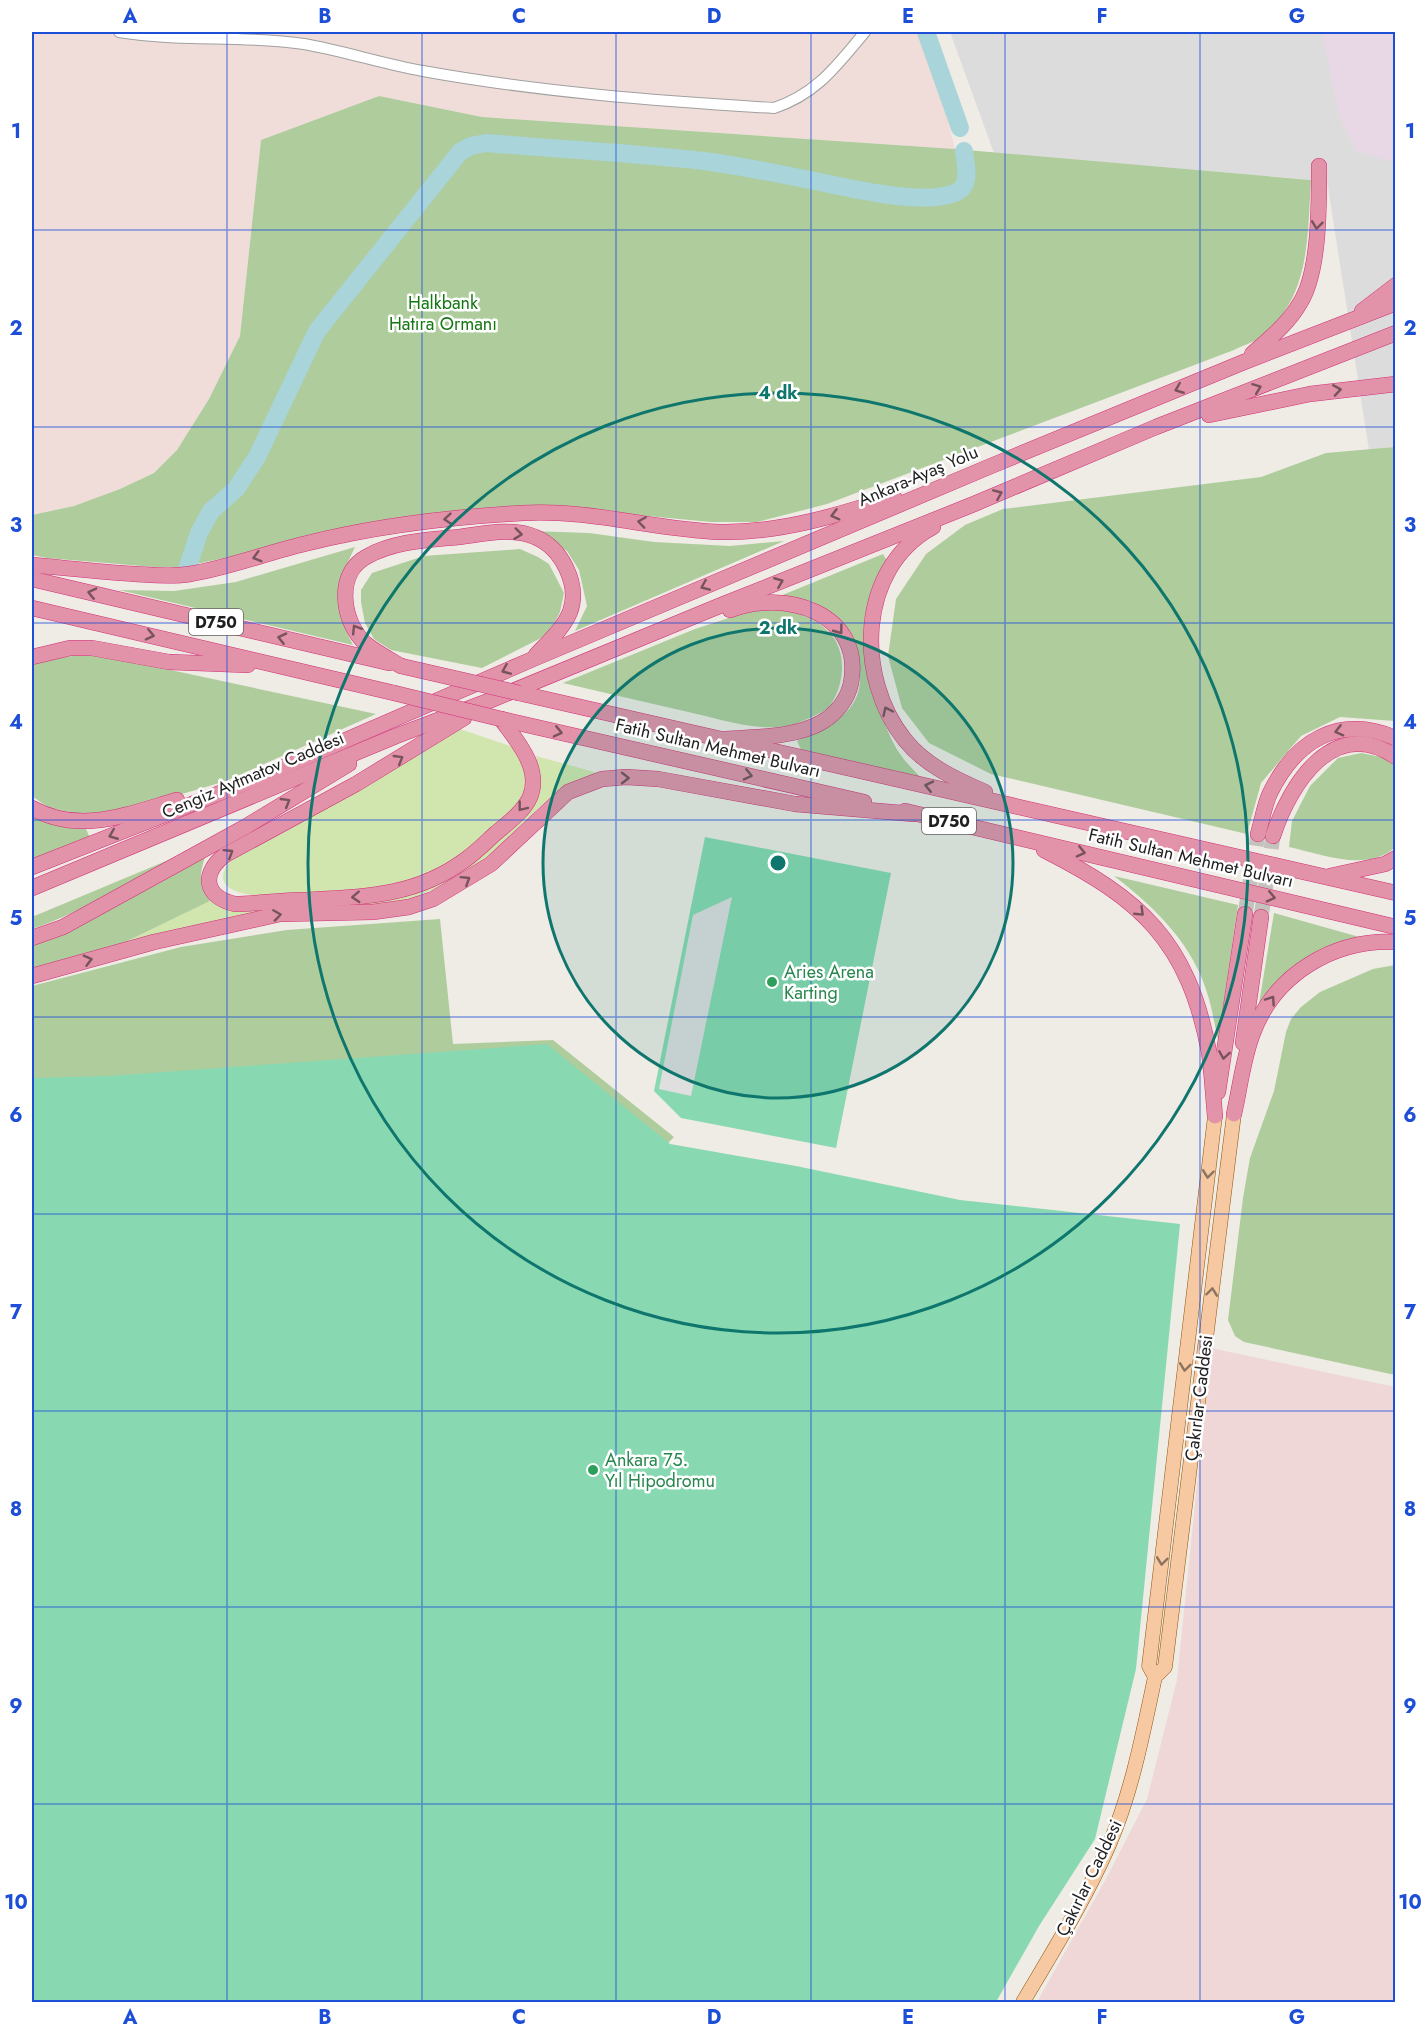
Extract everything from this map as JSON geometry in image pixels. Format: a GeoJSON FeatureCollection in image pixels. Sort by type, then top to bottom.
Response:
{"type":"FeatureCollection","features":[{"type":"Feature","properties":{"kind":"highway"},"geometry":{"type":"LineString","coordinates":[[1244,362],[1284,326],[1301,303],[1310,282],[1318,215],[1319,166]]}},
{"type":"Feature","properties":{"kind":"highway"},"geometry":{"type":"LineString","coordinates":[[1350,321],[1395,285]]}},
{"type":"Feature","properties":{"kind":"highway","name":"Ankara-Ayaş Yolu"},"geometry":{"type":"LineString","coordinates":[[458,691],[991,466],[1395,303]]}},
{"type":"Feature","properties":{"kind":"highway"},"geometry":{"type":"LineString","coordinates":[[501,719],[532,768],[533,783],[530,796],[513,818],[465,860],[448,871],[399,891],[376,896],[235,903],[218,898],[213,892],[208,878],[210,871],[215,863],[225,855],[356,784],[491,700],[974,504],[1156,427],[1395,333]]}},
{"type":"Feature","properties":{"kind":"highway"},"geometry":{"type":"LineString","coordinates":[[1156,427],[1270,401],[1395,384]]}},
{"type":"Feature","properties":{"kind":"highway"},"geometry":{"type":"LineString","coordinates":[[32,564],[166,576],[190,574],[305,543],[385,527],[413,522],[524,513],[592,515],[722,532],[747,530],[800,524],[856,509],[991,466]]}},
{"type":"Feature","properties":{"kind":"highway"},"geometry":{"type":"LineString","coordinates":[[974,504],[927,530],[893,564],[880,590],[873,613],[870,637],[872,667],[878,692],[890,718],[905,740],[926,760],[955,778],[1015,805]]}},
{"type":"Feature","properties":{"kind":"highway"},"geometry":{"type":"LineString","coordinates":[[400,666],[365,643],[351,623],[345,604],[345,588],[352,570],[364,557],[388,548],[417,542],[502,532],[535,537],[548,544],[566,566],[573,597],[570,613],[560,629],[533,659]]}},
{"type":"Feature","properties":{"kind":"highway","name":"Fatih Sultan Mehmet Bulvarı"},"geometry":{"type":"LineString","coordinates":[[32,579],[400,666],[1395,893]]}},
{"type":"Feature","properties":{"kind":"highway"},"geometry":{"type":"LineString","coordinates":[[491,700],[735,609],[758,603],[774,601],[791,604],[809,609],[833,622],[849,645],[853,673],[850,688],[843,703],[832,715],[802,730],[766,737],[723,739]]}},
{"type":"Feature","properties":{"kind":"highway","name":"Fatih Sultan Mehmet Bulvarı"},"geometry":{"type":"LineString","coordinates":[[32,608],[1395,927]]}},
{"type":"Feature","properties":{"kind":"highway"},"geometry":{"type":"LineString","coordinates":[[32,657],[70,648],[92,648],[169,662],[286,667]]}},
{"type":"Feature","properties":{"kind":"highway","name":"Cengiz Aytmatov Caddesi"},"geometry":{"type":"LineString","coordinates":[[32,867],[263,776],[458,691]]}},
{"type":"Feature","properties":{"kind":"highway","name":"Cengiz Aytmatov Caddesi"},"geometry":{"type":"LineString","coordinates":[[32,888],[396,736],[491,700]]}},
{"type":"Feature","properties":{"kind":"highway"},"geometry":{"type":"LineString","coordinates":[[1395,738],[1376,730],[1349,728],[1323,735],[1313,741],[1285,770],[1269,794],[1266,835],[1289,795],[1312,765],[1329,752],[1346,745],[1365,745],[1386,750],[1395,757]]}},
{"type":"Feature","properties":{"kind":"highway"},"geometry":{"type":"LineString","coordinates":[[32,938],[63,927],[170,869],[396,736]]}},
{"type":"Feature","properties":{"kind":"highway"},"geometry":{"type":"LineString","coordinates":[[32,808],[49,817],[74,822],[91,822],[136,813],[263,776]]}},
{"type":"Feature","properties":{"kind":"highway"},"geometry":{"type":"LineString","coordinates":[[32,976],[154,942],[280,914],[373,912],[409,907],[433,899],[491,864],[568,792],[602,779],[626,777],[658,779],[795,804],[915,814]]}},
{"type":"Feature","properties":{"kind":"highway"},"geometry":{"type":"LineString","coordinates":[[1020,838],[1080,868],[1109,886],[1136,907],[1160,932],[1177,957],[1191,987],[1202,1021],[1209,1053],[1215,1116]]}},
{"type":"Feature","properties":{"kind":"highway"},"geometry":{"type":"LineString","coordinates":[[1324,877],[1385,864],[1395,858]]}},
{"type":"Feature","properties":{"kind":"highway"},"geometry":{"type":"LineString","coordinates":[[1215,1116],[1253,915],[1234,1114]]}},
{"type":"Feature","properties":{"kind":"highway"},"geometry":{"type":"LineString","coordinates":[[1234,1114],[1253,1033],[1276,993],[1292,977],[1332,951],[1356,944],[1378,941],[1395,942]]}},
{"type":"Feature","properties":{"kind":"main road","name":"Çakırlar Caddesi"},"geometry":{"type":"LineString","coordinates":[[1023,2002],[1083,1898],[1110,1843],[1133,1773],[1155,1677],[1166,1667],[1234,1114]]}},
{"type":"Feature","properties":{"kind":"main road","name":"Çakırlar Caddesi"},"geometry":{"type":"LineString","coordinates":[[1155,1677],[1149,1666],[1215,1116]]}},
{"type":"Feature","properties":{"kind":"main road"},"geometry":{"type":"LineString","coordinates":[[1204,1203],[1222,1205]]}},
{"type":"Feature","properties":{"kind":"street"},"geometry":{"type":"LineString","coordinates":[[119,32],[152,37],[216,37],[304,44],[422,71],[536,89],[774,108],[794,102],[826,79],[865,32]]}},
{"type":"Feature","properties":{"kind":"shaded area"},"geometry":{"type":"Polygon","coordinates":[[[32,32],[920,32],[955,149],[482,117],[379,96],[261,140],[240,336],[209,399],[177,450],[154,473],[120,489],[74,506],[32,515],[32,32]]]}},
{"type":"Feature","properties":{"kind":"shaded area"},"geometry":{"type":"Polygon","coordinates":[[[950,32],[1395,32],[1395,447],[1369,450],[1327,181],[994,153],[950,32]]]}},
{"type":"Feature","properties":{"kind":"shaded area"},"geometry":{"type":"Polygon","coordinates":[[[1322,32],[1395,32],[1395,163],[1356,151],[1339,116],[1322,32]]]}},
{"type":"Feature","properties":{"kind":"shaded area"},"geometry":{"type":"Polygon","coordinates":[[[732,897],[691,1096],[659,1089],[693,915],[732,897]]]}},
{"type":"Feature","properties":{"kind":"shaded area"},"geometry":{"type":"Polygon","coordinates":[[[1211,1348],[1395,1387],[1395,2002],[1037,2002],[1106,1879],[1147,1799],[1177,1680],[1211,1348]]]}},
{"type":"Feature","properties":{"kind":"green space","name":"Halkbank Hatıra Ormanı"},"geometry":{"type":"Polygon","coordinates":[[[379,96],[482,117],[955,149],[1311,180],[1304,264],[1290,302],[1279,319],[1253,342],[827,504],[757,522],[711,522],[563,508],[253,552],[182,567],[154,567],[32,555],[32,515],[74,506],[120,489],[154,473],[177,450],[209,399],[240,336],[261,140],[379,96]]]}},
{"type":"Feature","properties":{"kind":"green space"},"geometry":{"type":"Polygon","coordinates":[[[1395,447],[1395,721],[1340,717],[1301,736],[1261,783],[1247,834],[991,774],[929,743],[902,708],[888,656],[896,599],[926,554],[965,525],[1003,509],[1261,477],[1326,453],[1395,447]]]}},
{"type":"Feature","properties":{"kind":"green space"},"geometry":{"type":"Polygon","coordinates":[[[530,531],[589,533],[654,542],[730,546],[784,541],[575,631],[587,606],[579,570],[567,551],[530,531]]]}},
{"type":"Feature","properties":{"kind":"green space"},"geometry":{"type":"Polygon","coordinates":[[[355,547],[340,585],[339,596],[342,618],[353,645],[119,590],[174,591],[236,582],[355,547]]]}},
{"type":"Feature","properties":{"kind":"green space"},"geometry":{"type":"Polygon","coordinates":[[[520,549],[549,564],[564,593],[560,612],[549,634],[482,668],[391,650],[374,639],[365,623],[361,590],[372,573],[424,556],[520,549]]]}},
{"type":"Feature","properties":{"kind":"green space"},"geometry":{"type":"Polygon","coordinates":[[[883,554],[887,561],[872,592],[865,617],[866,656],[874,692],[886,728],[900,754],[921,778],[802,752],[797,741],[826,727],[848,710],[859,688],[860,672],[851,639],[837,617],[818,607],[780,596],[883,554]]]}},
{"type":"Feature","properties":{"kind":"green space"},"geometry":{"type":"Polygon","coordinates":[[[775,608],[803,615],[822,626],[834,639],[841,658],[841,679],[829,707],[795,724],[765,727],[737,724],[563,683],[695,629],[753,610],[775,608]]]}},
{"type":"Feature","properties":{"kind":"green space"},"geometry":{"type":"Polygon","coordinates":[[[80,655],[105,656],[376,714],[226,781],[148,804],[91,816],[49,808],[32,796],[32,666],[43,660],[80,655]]]}},
{"type":"Feature","properties":{"kind":"green space"},"geometry":{"type":"Polygon","coordinates":[[[460,729],[513,747],[523,761],[526,788],[514,810],[477,843],[446,865],[411,880],[381,889],[260,896],[234,890],[224,881],[223,875],[226,867],[233,858],[460,729]]]}},
{"type":"Feature","properties":{"kind":"green space"},"geometry":{"type":"Polygon","coordinates":[[[1361,753],[1387,758],[1395,766],[1395,847],[1384,855],[1358,860],[1329,857],[1289,847],[1292,821],[1310,786],[1338,758],[1361,753]]]}},
{"type":"Feature","properties":{"kind":"green space"},"geometry":{"type":"Polygon","coordinates":[[[536,756],[598,773],[552,796],[489,856],[437,888],[404,901],[121,944],[210,901],[217,904],[425,887],[539,793],[541,777],[536,756]]]}},
{"type":"Feature","properties":{"kind":"green space"},"geometry":{"type":"Polygon","coordinates":[[[32,816],[41,821],[86,829],[90,838],[32,860],[32,816]]]}},
{"type":"Feature","properties":{"kind":"green space","name":"Aries Arena Karting"},"geometry":{"type":"Polygon","coordinates":[[[705,837],[891,873],[836,1148],[681,1118],[654,1091],[705,837]]]}},
{"type":"Feature","properties":{"kind":"green space"},"geometry":{"type":"Polygon","coordinates":[[[178,856],[88,905],[32,929],[32,917],[178,856]]]}},
{"type":"Feature","properties":{"kind":"green space"},"geometry":{"type":"Polygon","coordinates":[[[205,857],[201,880],[210,901],[121,944],[32,970],[32,946],[59,936],[205,857]]]}},
{"type":"Feature","properties":{"kind":"green space"},"geometry":{"type":"Polygon","coordinates":[[[1114,876],[1238,905],[1218,1040],[1203,980],[1184,945],[1145,901],[1114,876]]]}},
{"type":"Feature","properties":{"kind":"green space"},"geometry":{"type":"Polygon","coordinates":[[[1274,913],[1363,938],[1331,948],[1257,1016],[1274,913]]]}},
{"type":"Feature","properties":{"kind":"green space"},"geometry":{"type":"Polygon","coordinates":[[[440,919],[453,1044],[553,1040],[674,1137],[609,1204],[32,1109],[32,986],[181,947],[287,930],[440,919]]]}},
{"type":"Feature","properties":{"kind":"green space"},"geometry":{"type":"Polygon","coordinates":[[[1396,965],[1395,1375],[1244,1342],[1235,1336],[1228,1320],[1250,1158],[1274,1091],[1286,1032],[1291,1019],[1301,1007],[1320,992],[1373,969],[1396,965]]]}},
{"type":"Feature","properties":{"kind":"green space","name":"Ankara 75. Yıl Hipodromu"},"geometry":{"type":"Polygon","coordinates":[[[547,1044],[670,1144],[796,1166],[960,1200],[1180,1224],[1136,1669],[1095,1839],[1039,1926],[996,2002],[32,2002],[32,1078],[109,1076],[547,1044]]]}},
{"type":"Feature","properties":{"kind":"waterway"},"geometry":{"type":"LineString","coordinates":[[926,32],[960,128]]}},
{"type":"Feature","properties":{"kind":"waterway"},"geometry":{"type":"LineString","coordinates":[[188,566],[199,533],[211,511],[236,489],[257,457],[317,331],[460,152],[471,146],[486,143],[704,161],[862,191],[917,197],[949,195],[960,190],[966,177],[964,151]]}},
{"type":"Feature","properties":{"kind":"tunnel"},"geometry":{"type":"LineString","coordinates":[[1245,914],[1258,834]]}},
{"type":"Feature","properties":{"kind":"tunnel"},"geometry":{"type":"LineString","coordinates":[[1261,917],[1273,836]]}},
{"type":"Feature","properties":{"kind":"place","name":"Aries Arena Karting"},"geometry":{"type":"Point","coordinates":[772,982]}},
{"type":"Feature","properties":{"kind":"place","name":"Ankara 75. Yıl Hipodromu"},"geometry":{"type":"Point","coordinates":[593,1470]}}]}
